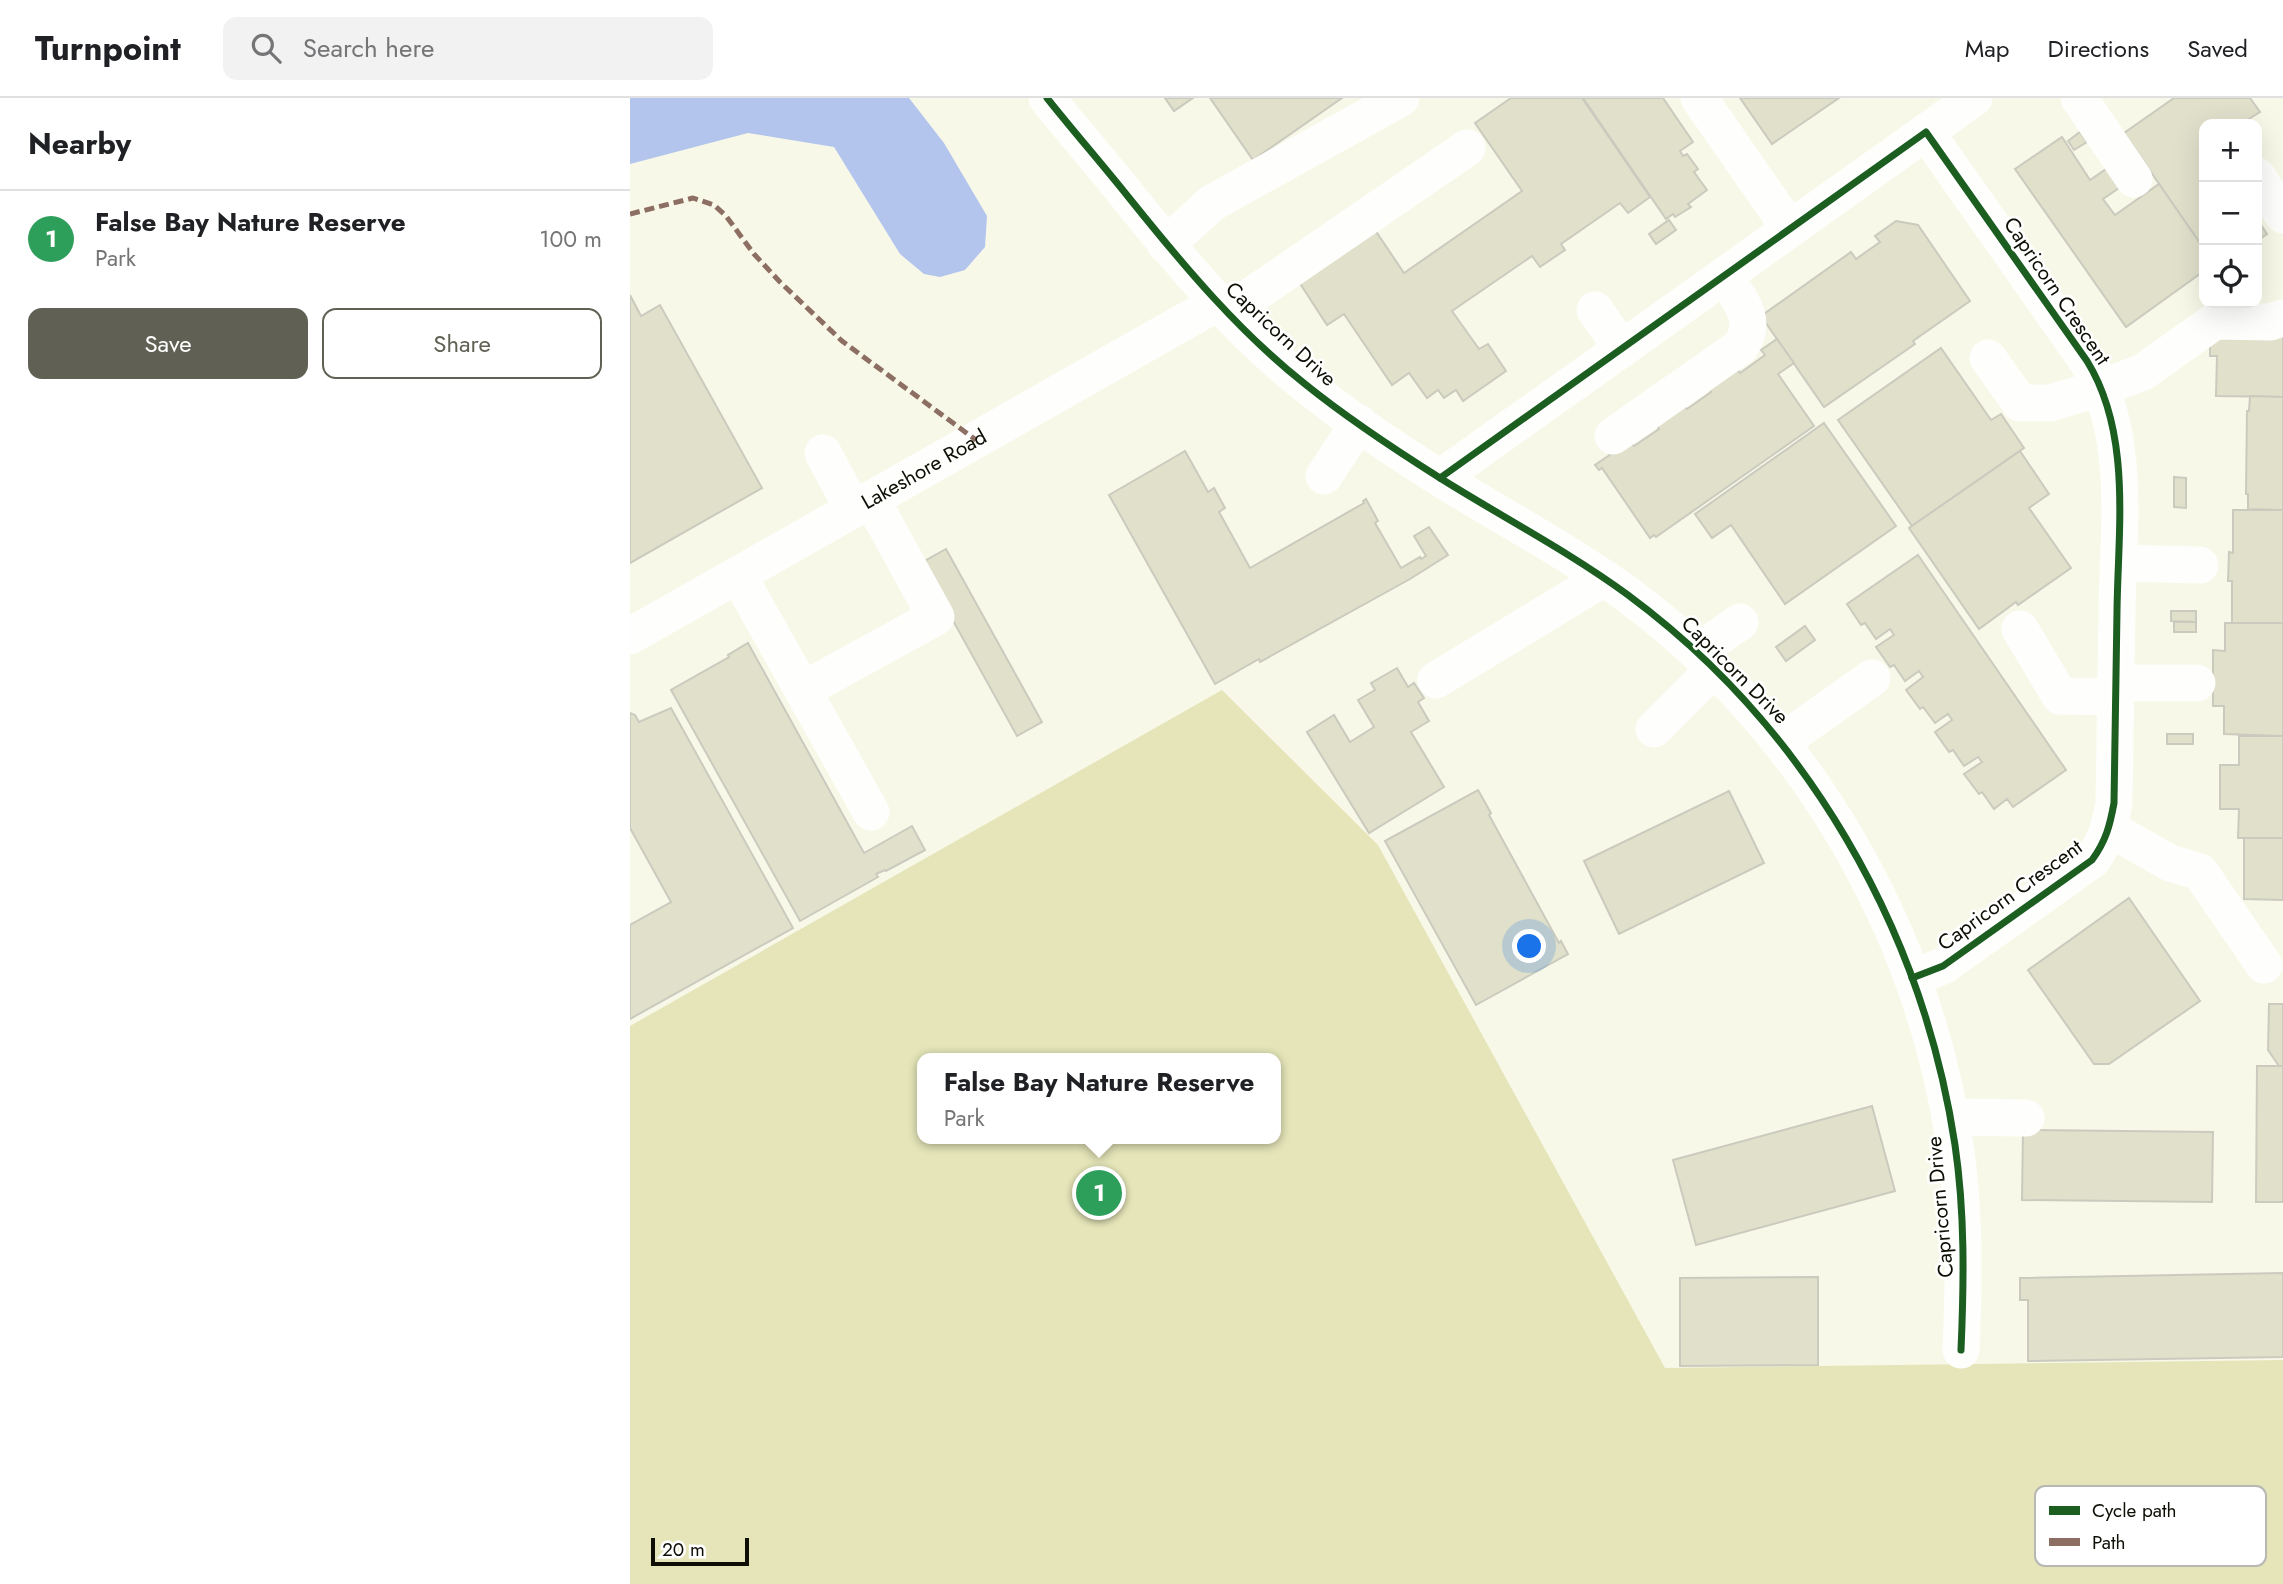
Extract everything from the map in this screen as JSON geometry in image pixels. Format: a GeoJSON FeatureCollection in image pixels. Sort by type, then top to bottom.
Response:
{"type":"FeatureCollection","features":[{"type":"Feature","properties":{"kind":"street","name":"Capricorn Drive"},"geometry":{"type":"LineString","coordinates":[[1047,98],[1167,245],[1224,307],[1303,383],[1440,478],[1521,525],[1604,578],[1650,612],[1706,661],[1781,742],[1837,820],[1879,901],[1912,978],[1933,1044],[1950,1117],[1963,1223],[1961,1350]]}},
{"type":"Feature","properties":{"kind":"street","name":"Capricorn Drive"},"geometry":{"type":"LineString","coordinates":[[1068,98],[1130,199]]}},
{"type":"Feature","properties":{"kind":"street"},"geometry":{"type":"LineString","coordinates":[[1167,245],[1212,203],[1401,98]]}},
{"type":"Feature","properties":{"kind":"street"},"geometry":{"type":"LineString","coordinates":[[1699,98],[1790,229]]}},
{"type":"Feature","properties":{"kind":"street"},"geometry":{"type":"LineString","coordinates":[[1440,478],[1974,98]]}},
{"type":"Feature","properties":{"kind":"street"},"geometry":{"type":"LineString","coordinates":[[2079,98],[2134,179]]}},
{"type":"Feature","properties":{"kind":"street","name":"Capricorn Crescent"},"geometry":{"type":"LineString","coordinates":[[1912,978],[1943,966],[2092,860],[2104,844],[2110,829],[2114,803],[2116,690],[2119,472],[2111,416],[2087,361],[1926,132]]}},
{"type":"Feature","properties":{"kind":"street","name":"Lakeshore Road"},"geometry":{"type":"LineString","coordinates":[[630,636],[862,504],[1224,307],[1467,148]]}},
{"type":"Feature","properties":{"kind":"street"},"geometry":{"type":"LineString","coordinates":[[2261,182],[2283,215]]}},
{"type":"Feature","properties":{"kind":"street"},"geometry":{"type":"LineString","coordinates":[[1613,436],[1740,347],[1746,339],[1749,318],[1745,307],[1724,276]]}},
{"type":"Feature","properties":{"kind":"street"},"geometry":{"type":"LineString","coordinates":[[1595,310],[1622,349]]}},
{"type":"Feature","properties":{"kind":"street"},"geometry":{"type":"LineString","coordinates":[[1988,358],[2020,403],[2050,402],[2143,373],[2215,321],[2270,323],[2283,318]]}},
{"type":"Feature","properties":{"kind":"street"},"geometry":{"type":"LineString","coordinates":[[1324,476],[1359,424]]}},
{"type":"Feature","properties":{"kind":"street"},"geometry":{"type":"LineString","coordinates":[[803,690],[936,617],[862,504],[823,453]]}},
{"type":"Feature","properties":{"kind":"street"},"geometry":{"type":"LineString","coordinates":[[2118,563],[2200,565]]}},
{"type":"Feature","properties":{"kind":"street"},"geometry":{"type":"LineString","coordinates":[[738,575],[871,812]]}},
{"type":"Feature","properties":{"kind":"street"},"geometry":{"type":"LineString","coordinates":[[1436,680],[1604,578]]}},
{"type":"Feature","properties":{"kind":"street"},"geometry":{"type":"LineString","coordinates":[[1654,730],[1706,661],[1740,622]]}},
{"type":"Feature","properties":{"kind":"street"},"geometry":{"type":"LineString","coordinates":[[2020,629],[2060,696],[2197,683]]}},
{"type":"Feature","properties":{"kind":"street"},"geometry":{"type":"LineString","coordinates":[[1781,742],[1872,678]]}},
{"type":"Feature","properties":{"kind":"street"},"geometry":{"type":"LineString","coordinates":[[2110,829],[2170,863],[2200,872],[2264,965]]}},
{"type":"Feature","properties":{"kind":"street"},"geometry":{"type":"LineString","coordinates":[[1950,1117],[2026,1118]]}},
{"type":"Feature","properties":{"kind":"green space"},"geometry":{"type":"Polygon","coordinates":[[[1222,690],[1378,845],[1665,1368],[2283,1360],[2283,1584],[630,1584],[630,1026],[1222,690]]]}},
{"type":"Feature","properties":{"kind":"water"},"geometry":{"type":"Polygon","coordinates":[[[630,98],[909,98],[944,143],[987,216],[985,247],[965,270],[940,277],[924,274],[900,254],[834,147],[748,133],[630,164],[630,98]]]}},
{"type":"Feature","properties":{"kind":"building"},"geometry":{"type":"Polygon","coordinates":[[[1165,98],[1193,98],[1174,111],[1165,98]]]}},
{"type":"Feature","properties":{"kind":"building"},"geometry":{"type":"Polygon","coordinates":[[[1210,98],[1342,98],[1253,160],[1210,98]]]}},
{"type":"Feature","properties":{"kind":"building"},"geometry":{"type":"Polygon","coordinates":[[[1511,98],[1582,98],[1650,197],[1628,213],[1620,203],[1561,244],[1565,250],[1540,267],[1532,256],[1452,311],[1479,349],[1488,344],[1506,371],[1463,401],[1456,390],[1444,398],[1438,390],[1427,398],[1409,373],[1392,385],[1344,314],[1327,325],[1299,282],[1375,230],[1404,273],[1522,191],[1475,123],[1511,98]]]}},
{"type":"Feature","properties":{"kind":"building"},"geometry":{"type":"Polygon","coordinates":[[[1583,98],[1663,98],[1693,142],[1680,151],[1683,156],[1687,154],[1698,169],[1694,172],[1707,190],[1688,204],[1691,207],[1666,219],[1583,98]]]}},
{"type":"Feature","properties":{"kind":"building"},"geometry":{"type":"Polygon","coordinates":[[[1740,98],[1839,98],[1772,144],[1740,98]]]}},
{"type":"Feature","properties":{"kind":"building"},"geometry":{"type":"Polygon","coordinates":[[[2174,98],[2250,98],[2260,112],[2249,119],[2199,119],[2199,242],[2124,133],[2174,98]]]}},
{"type":"Feature","properties":{"kind":"building"},"geometry":{"type":"Polygon","coordinates":[[[2080,132],[2087,142],[2074,150],[2068,141],[2080,132]]]}},
{"type":"Feature","properties":{"kind":"building"},"geometry":{"type":"Polygon","coordinates":[[[2062,137],[2090,180],[2109,167],[2122,186],[2103,199],[2115,215],[2159,184],[2199,242],[2199,275],[2126,327],[2015,169],[2062,137]]]}},
{"type":"Feature","properties":{"kind":"building"},"geometry":{"type":"Polygon","coordinates":[[[1669,220],[1676,230],[1656,244],[1649,234],[1669,220]]]}},
{"type":"Feature","properties":{"kind":"building"},"geometry":{"type":"Polygon","coordinates":[[[1896,221],[1918,225],[1970,301],[1913,341],[1915,344],[1824,407],[1761,316],[1851,252],[1856,259],[1880,242],[1875,236],[1896,221]]]}},
{"type":"Feature","properties":{"kind":"building"},"geometry":{"type":"Polygon","coordinates":[[[630,295],[641,316],[660,305],[762,488],[630,563],[630,295]]]}},
{"type":"Feature","properties":{"kind":"building"},"geometry":{"type":"Polygon","coordinates":[[[2210,336],[2283,336],[2283,397],[2216,396],[2217,356],[2210,356],[2210,336]]]}},
{"type":"Feature","properties":{"kind":"building"},"geometry":{"type":"Polygon","coordinates":[[[1777,339],[1794,363],[1778,374],[1814,426],[1656,537],[1654,535],[1650,538],[1602,468],[1599,470],[1595,465],[1630,441],[1634,446],[1659,429],[1655,424],[1683,404],[1687,409],[1711,392],[1707,387],[1736,367],[1740,373],[1765,355],[1761,350],[1777,339]]]}},
{"type":"Feature","properties":{"kind":"building"},"geometry":{"type":"Polygon","coordinates":[[[1941,348],[1991,420],[2001,414],[2024,448],[1912,526],[1838,420],[1941,348]]]}},
{"type":"Feature","properties":{"kind":"building"},"geometry":{"type":"Polygon","coordinates":[[[2250,396],[2283,397],[2283,510],[2248,509],[2247,411],[2250,396]]]}},
{"type":"Feature","properties":{"kind":"building"},"geometry":{"type":"Polygon","coordinates":[[[1824,423],[1896,526],[1785,604],[1731,525],[1712,538],[1695,514],[1824,423]]]}},
{"type":"Feature","properties":{"kind":"building"},"geometry":{"type":"Polygon","coordinates":[[[1185,451],[1208,492],[1214,488],[1225,508],[1219,512],[1250,568],[1364,503],[1366,499],[1378,521],[1375,523],[1401,568],[1426,556],[1414,536],[1429,527],[1448,555],[1410,579],[1215,684],[1109,495],[1185,451]]]}},
{"type":"Feature","properties":{"kind":"building"},"geometry":{"type":"Polygon","coordinates":[[[2020,451],[2049,494],[2029,508],[2071,568],[1979,629],[1909,528],[2020,451]]]}},
{"type":"Feature","properties":{"kind":"building"},"geometry":{"type":"Polygon","coordinates":[[[2174,477],[2186,478],[2186,508],[2174,507],[2174,477]]]}},
{"type":"Feature","properties":{"kind":"building"},"geometry":{"type":"Polygon","coordinates":[[[2233,510],[2283,510],[2283,623],[2232,623],[2232,581],[2228,581],[2229,552],[2233,553],[2233,510]]]}},
{"type":"Feature","properties":{"kind":"building"},"geometry":{"type":"Polygon","coordinates":[[[946,549],[1042,722],[1017,736],[921,563],[946,549]]]}},
{"type":"Feature","properties":{"kind":"building"},"geometry":{"type":"Polygon","coordinates":[[[1918,555],[2066,770],[2013,807],[2007,799],[1994,809],[1982,792],[1979,794],[1964,774],[1982,762],[1978,757],[1964,766],[1953,750],[1949,752],[1935,732],[1952,720],[1948,714],[1935,723],[1906,690],[1923,677],[1919,671],[1905,681],[1894,665],[1890,667],[1876,647],[1894,635],[1890,629],[1876,639],[1865,623],[1861,625],[1847,604],[1918,555]]]}},
{"type":"Feature","properties":{"kind":"building"},"geometry":{"type":"Polygon","coordinates":[[[2171,611],[2196,611],[2196,622],[2171,621],[2171,611]]]}},
{"type":"Feature","properties":{"kind":"building"},"geometry":{"type":"Polygon","coordinates":[[[2174,622],[2196,622],[2196,632],[2174,632],[2174,622]]]}},
{"type":"Feature","properties":{"kind":"building"},"geometry":{"type":"Polygon","coordinates":[[[2225,623],[2283,623],[2283,736],[2224,734],[2224,706],[2213,706],[2213,650],[2225,651],[2225,623]]]}},
{"type":"Feature","properties":{"kind":"building"},"geometry":{"type":"Polygon","coordinates":[[[1805,626],[1815,640],[1786,661],[1776,647],[1805,626]]]}},
{"type":"Feature","properties":{"kind":"building"},"geometry":{"type":"Polygon","coordinates":[[[748,643],[864,853],[912,826],[925,850],[876,874],[878,877],[800,921],[671,690],[748,643]]]}},
{"type":"Feature","properties":{"kind":"building"},"geometry":{"type":"Polygon","coordinates":[[[1397,668],[1408,687],[1414,683],[1424,698],[1418,702],[1429,721],[1411,732],[1444,787],[1369,833],[1307,732],[1334,715],[1350,742],[1374,727],[1358,700],[1375,690],[1371,683],[1397,668]]]}},
{"type":"Feature","properties":{"kind":"building"},"geometry":{"type":"Polygon","coordinates":[[[671,708],[793,928],[630,1019],[630,925],[671,902],[630,828],[630,713],[635,715],[639,722],[671,708]]]}},
{"type":"Feature","properties":{"kind":"building"},"geometry":{"type":"Polygon","coordinates":[[[2167,734],[2193,734],[2193,744],[2167,744],[2167,734]]]}},
{"type":"Feature","properties":{"kind":"building"},"geometry":{"type":"Polygon","coordinates":[[[2239,736],[2283,736],[2283,838],[2238,838],[2239,809],[2220,809],[2220,765],[2239,765],[2239,736]]]}},
{"type":"Feature","properties":{"kind":"building"},"geometry":{"type":"Polygon","coordinates":[[[1478,790],[1559,943],[1561,941],[1568,954],[1476,1005],[1385,841],[1478,790]]]}},
{"type":"Feature","properties":{"kind":"building"},"geometry":{"type":"Polygon","coordinates":[[[1729,791],[1764,863],[1619,934],[1584,861],[1729,791]]]}},
{"type":"Feature","properties":{"kind":"building"},"geometry":{"type":"Polygon","coordinates":[[[2244,838],[2283,838],[2283,900],[2244,899],[2244,838]]]}},
{"type":"Feature","properties":{"kind":"building"},"geometry":{"type":"Polygon","coordinates":[[[2129,898],[2200,1001],[2109,1064],[2094,1064],[2028,970],[2129,898]]]}},
{"type":"Feature","properties":{"kind":"building"},"geometry":{"type":"Polygon","coordinates":[[[2269,1004],[2283,1004],[2283,1066],[2279,1066],[2268,1050],[2269,1004]]]}},
{"type":"Feature","properties":{"kind":"building"},"geometry":{"type":"Polygon","coordinates":[[[2257,1066],[2283,1066],[2283,1202],[2256,1202],[2257,1066]]]}},
{"type":"Feature","properties":{"kind":"building"},"geometry":{"type":"Polygon","coordinates":[[[1872,1106],[1895,1191],[1696,1245],[1673,1160],[1872,1106]]]}},
{"type":"Feature","properties":{"kind":"building"},"geometry":{"type":"Polygon","coordinates":[[[2023,1130],[2213,1132],[2212,1202],[2022,1200],[2023,1130]]]}},
{"type":"Feature","properties":{"kind":"building"},"geometry":{"type":"Polygon","coordinates":[[[2283,1273],[2283,1357],[2028,1361],[2028,1300],[2020,1300],[2020,1278],[2283,1273]]]}},
{"type":"Feature","properties":{"kind":"building"},"geometry":{"type":"Polygon","coordinates":[[[1818,1277],[1818,1365],[1680,1366],[1680,1278],[1818,1277]]]}},
{"type":"Feature","properties":{"kind":"marked path"},"geometry":{"type":"LineString","coordinates":[[630,214],[693,198],[714,205],[780,282],[842,341],[976,440]]}},
{"type":"Feature","properties":{"kind":"cycle path"},"geometry":{"type":"LineString","coordinates":[[1047,98],[1191,273],[1281,364],[1337,409],[1388,444],[1628,595],[1692,647],[1749,706],[1801,769],[1846,837],[1884,910],[1915,986],[1939,1064],[1955,1145],[1961,1196],[1961,1350]]}},
{"type":"Feature","properties":{"kind":"cycle path"},"geometry":{"type":"LineString","coordinates":[[1440,478],[1926,132],[2087,361],[2101,389],[2111,419],[2117,451],[2120,515],[2114,803],[2104,839],[2092,860],[1943,966],[1912,978]]}},
{"type":"Feature","properties":{"kind":"place","name":"False Bay Nature Reserve"},"geometry":{"type":"Point","coordinates":[1099,1193]}}]}
